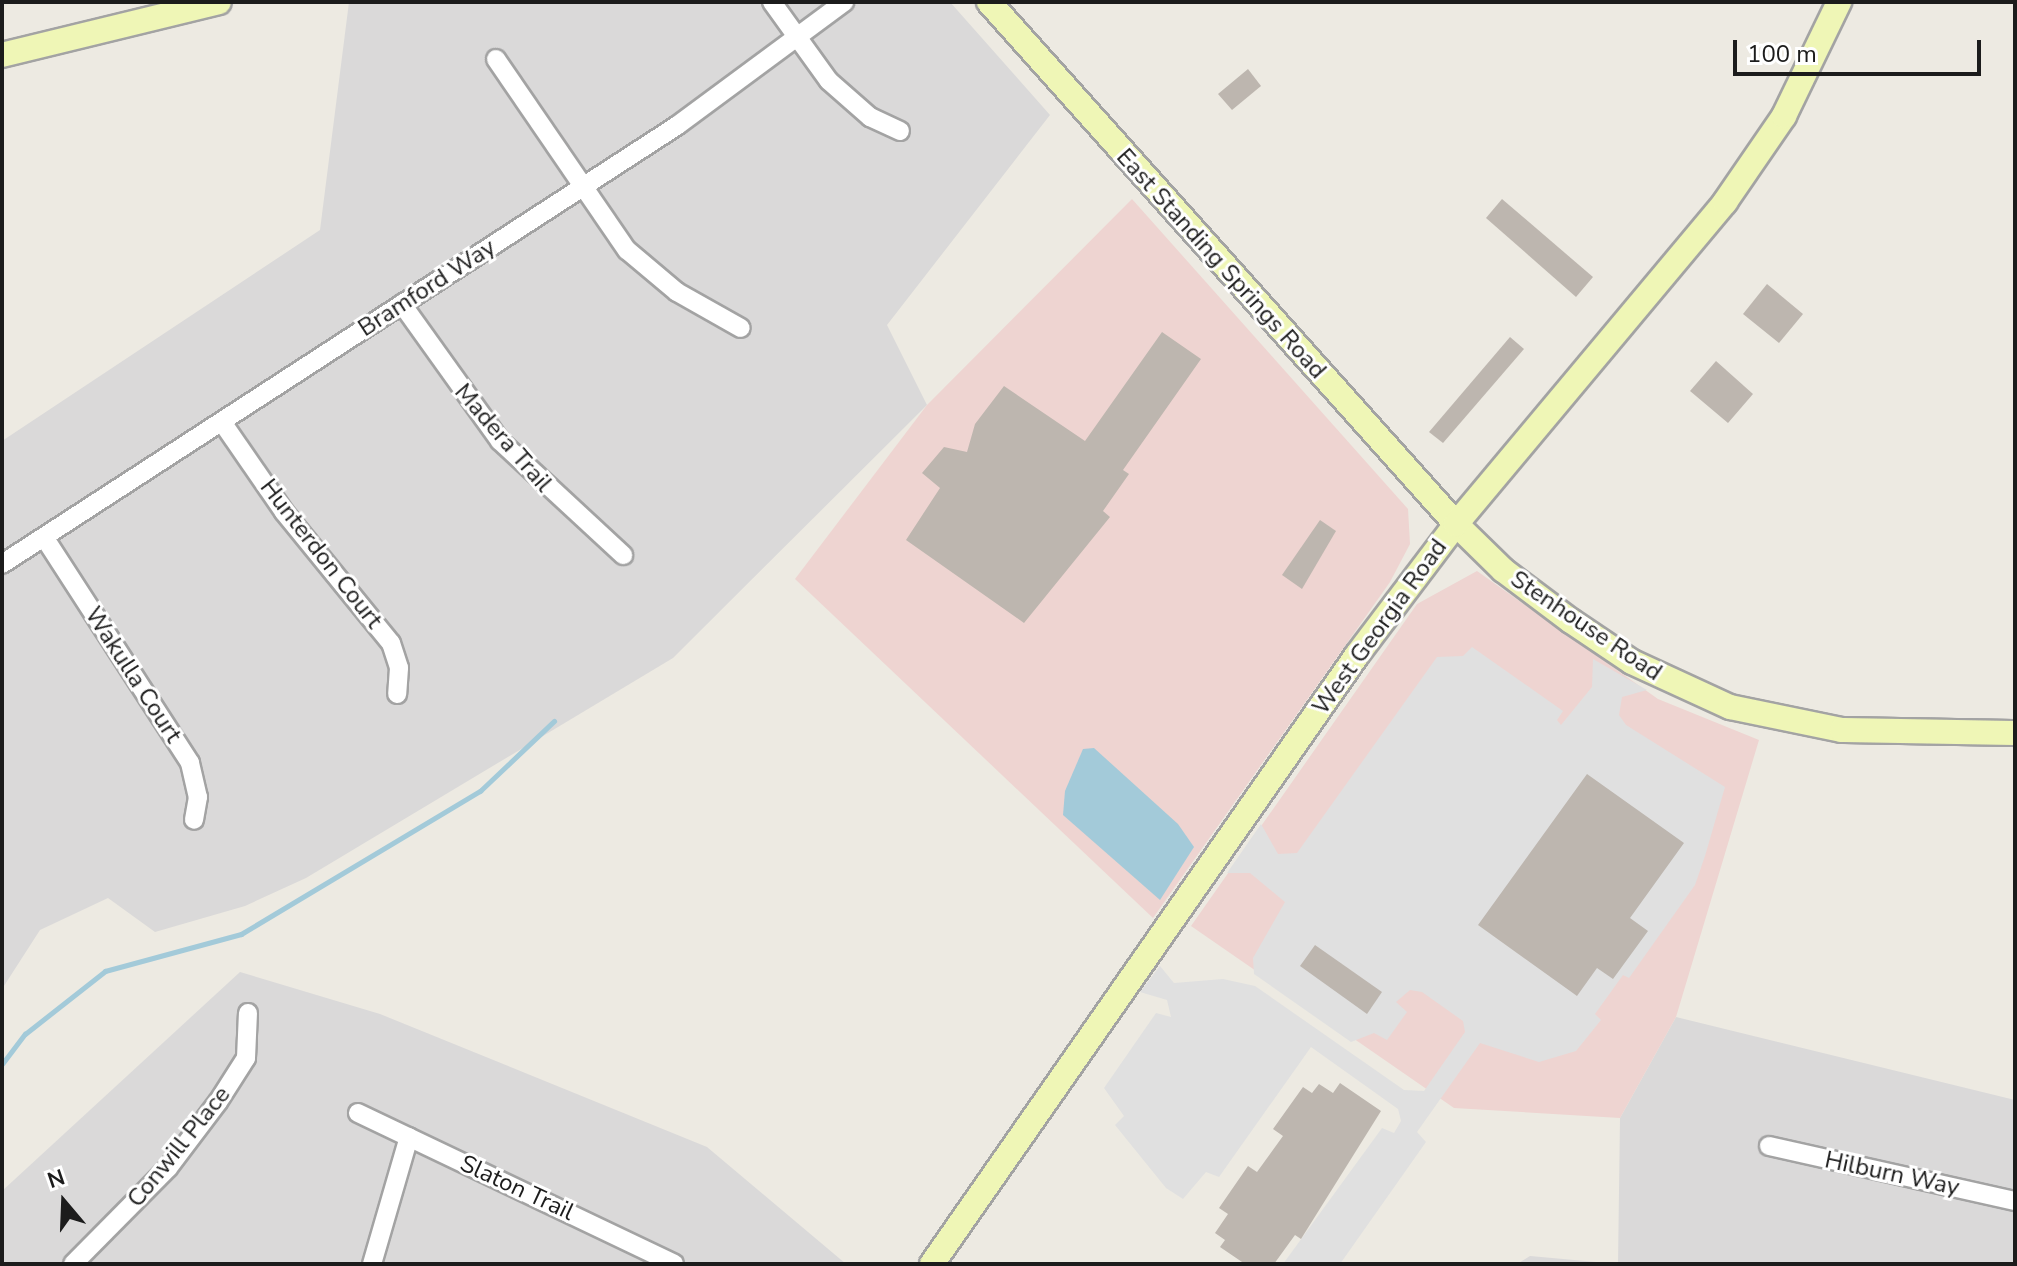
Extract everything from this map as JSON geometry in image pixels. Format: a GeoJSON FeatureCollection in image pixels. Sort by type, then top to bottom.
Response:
{"type":"FeatureCollection","features":[{"type":"Feature","properties":{"kind":"main road"},"geometry":{"type":"LineString","coordinates":[[2,55],[219,2]]}},
{"type":"Feature","properties":{"kind":"main road","name":"East Standing Springs Road"},"geometry":{"type":"LineString","coordinates":[[989,2],[1456,524]]}},
{"type":"Feature","properties":{"kind":"main road","name":"West Georgia Road"},"geometry":{"type":"LineString","coordinates":[[932,1264],[1357,655],[1456,524],[1725,202],[1784,116],[1839,2]]}},
{"type":"Feature","properties":{"kind":"main road","name":"Stenhouse Road"},"geometry":{"type":"LineString","coordinates":[[1456,524],[1503,570],[1632,662],[1730,707],[1842,730],[2015,733]]}},
{"type":"Feature","properties":{"kind":"street"},"geometry":{"type":"LineString","coordinates":[[772,2],[797,40],[850,102],[900,131]]}},
{"type":"Feature","properties":{"kind":"street","name":"Bramford Way"},"geometry":{"type":"LineString","coordinates":[[2,564],[580,189],[797,40],[844,2]]}},
{"type":"Feature","properties":{"kind":"street"},"geometry":{"type":"LineString","coordinates":[[496,59],[580,189],[659,280],[741,328]]}},
{"type":"Feature","properties":{"kind":"street","name":"Madera Trail"},"geometry":{"type":"LineString","coordinates":[[402,304],[500,441],[623,555]]}},
{"type":"Feature","properties":{"kind":"street","name":"Hunterdon Court"},"geometry":{"type":"LineString","coordinates":[[222,422],[284,512],[391,643],[399,668],[397,694]]}},
{"type":"Feature","properties":{"kind":"street","name":"Wakulla Court"},"geometry":{"type":"LineString","coordinates":[[44,537],[190,763],[198,797],[194,820]]}},
{"type":"Feature","properties":{"kind":"street","name":"Conwill Place"},"geometry":{"type":"LineString","coordinates":[[73,1264],[168,1168],[218,1102],[246,1058],[248,1013]]}},
{"type":"Feature","properties":{"kind":"street","name":"Slaton Trail"},"geometry":{"type":"LineString","coordinates":[[358,1113],[674,1264]]}},
{"type":"Feature","properties":{"kind":"street"},"geometry":{"type":"LineString","coordinates":[[372,1264],[409,1137]]}},
{"type":"Feature","properties":{"kind":"street","name":"Hilburn Way"},"geometry":{"type":"LineString","coordinates":[[1769,1146],[2015,1201]]}},
{"type":"Feature","properties":{"kind":"shaded area"},"geometry":{"type":"Polygon","coordinates":[[[349,2],[950,2],[1050,115],[887,325],[927,405],[673,658],[306,878],[245,906],[155,932],[108,898],[40,930],[2,989],[2,441],[320,230],[349,2]]]}},
{"type":"Feature","properties":{"kind":"shaded area"},"geometry":{"type":"Polygon","coordinates":[[[1132,199],[1408,509],[1410,544],[1390,582],[1153,918],[795,579],[927,405],[1132,199]]]}},
{"type":"Feature","properties":{"kind":"shaded area"},"geometry":{"type":"Polygon","coordinates":[[[1477,571],[1658,699],[1759,740],[1676,1017],[1620,1118],[1454,1108],[1191,926],[1417,604],[1477,571]]]}},
{"type":"Feature","properties":{"kind":"shaded area"},"geometry":{"type":"Polygon","coordinates":[[[1472,647],[1563,711],[1557,720],[1561,725],[1592,687],[1593,659],[1647,690],[1622,697],[1619,715],[1626,725],[1725,787],[1705,856],[1695,885],[1629,978],[1623,975],[1595,1014],[1601,1020],[1576,1051],[1539,1062],[1480,1043],[1417,1132],[1426,1142],[1340,1264],[1283,1264],[1382,1128],[1394,1133],[1401,1121],[1398,1109],[1311,1047],[1219,1177],[1206,1172],[1183,1199],[1166,1188],[1115,1125],[1124,1116],[1104,1088],[1156,1013],[1171,1017],[1167,1000],[1140,992],[1160,966],[1174,983],[1223,979],[1255,986],[1404,1090],[1424,1091],[1465,1032],[1463,1021],[1422,992],[1410,990],[1396,1002],[1407,1012],[1387,1040],[1374,1033],[1351,1042],[1254,974],[1253,958],[1285,902],[1250,873],[1227,873],[1261,824],[1278,854],[1297,853],[1437,657],[1463,656],[1472,647]]]}},
{"type":"Feature","properties":{"kind":"shaded area"},"geometry":{"type":"Polygon","coordinates":[[[240,972],[380,1014],[707,1147],[846,1264],[2,1264],[2,1191],[240,972]]]}},
{"type":"Feature","properties":{"kind":"shaded area"},"geometry":{"type":"Polygon","coordinates":[[[1676,1017],[2015,1100],[2015,1264],[1618,1264],[1620,1118],[1676,1017]]]}},
{"type":"Feature","properties":{"kind":"shaded area"},"geometry":{"type":"Polygon","coordinates":[[[1530,1256],[1618,1264],[1517,1264],[1530,1256]]]}},
{"type":"Feature","properties":{"kind":"water"},"geometry":{"type":"Polygon","coordinates":[[[1094,748],[1178,824],[1194,847],[1160,900],[1063,815],[1065,791],[1083,749],[1094,748]]]}},
{"type":"Feature","properties":{"kind":"building"},"geometry":{"type":"Polygon","coordinates":[[[1248,69],[1261,86],[1232,110],[1218,94],[1248,69]]]}},
{"type":"Feature","properties":{"kind":"building"},"geometry":{"type":"Polygon","coordinates":[[[1502,199],[1593,277],[1576,297],[1486,218],[1502,199]]]}},
{"type":"Feature","properties":{"kind":"building"},"geometry":{"type":"Polygon","coordinates":[[[1767,284],[1803,314],[1779,343],[1743,314],[1767,284]]]}},
{"type":"Feature","properties":{"kind":"building"},"geometry":{"type":"Polygon","coordinates":[[[1162,332],[1201,359],[1123,470],[1129,474],[1103,511],[1110,517],[1024,623],[906,540],[940,488],[922,473],[944,447],[967,452],[975,424],[1004,386],[1085,441],[1162,332]]]}},
{"type":"Feature","properties":{"kind":"building"},"geometry":{"type":"Polygon","coordinates":[[[1510,337],[1524,349],[1443,443],[1429,432],[1510,337]]]}},
{"type":"Feature","properties":{"kind":"building"},"geometry":{"type":"Polygon","coordinates":[[[1716,361],[1753,394],[1728,423],[1690,391],[1716,361]]]}},
{"type":"Feature","properties":{"kind":"building"},"geometry":{"type":"Polygon","coordinates":[[[1320,520],[1336,531],[1302,589],[1282,575],[1320,520]]]}},
{"type":"Feature","properties":{"kind":"building"},"geometry":{"type":"Polygon","coordinates":[[[1587,774],[1684,843],[1630,918],[1648,931],[1613,979],[1597,968],[1577,996],[1478,925],[1587,774]]]}},
{"type":"Feature","properties":{"kind":"building"},"geometry":{"type":"Polygon","coordinates":[[[1315,945],[1382,992],[1367,1014],[1300,966],[1315,945]]]}},
{"type":"Feature","properties":{"kind":"building"},"geometry":{"type":"Polygon","coordinates":[[[1340,1083],[1381,1111],[1301,1239],[1295,1235],[1274,1264],[1245,1264],[1220,1247],[1225,1240],[1215,1233],[1228,1214],[1219,1208],[1248,1166],[1257,1172],[1283,1136],[1273,1129],[1303,1087],[1312,1093],[1319,1084],[1333,1093],[1340,1083]]]}},
{"type":"Feature","properties":{"kind":"waterway"},"geometry":{"type":"LineString","coordinates":[[2,1064],[25,1034],[105,971],[241,934],[480,791],[554,721]]}}]}
